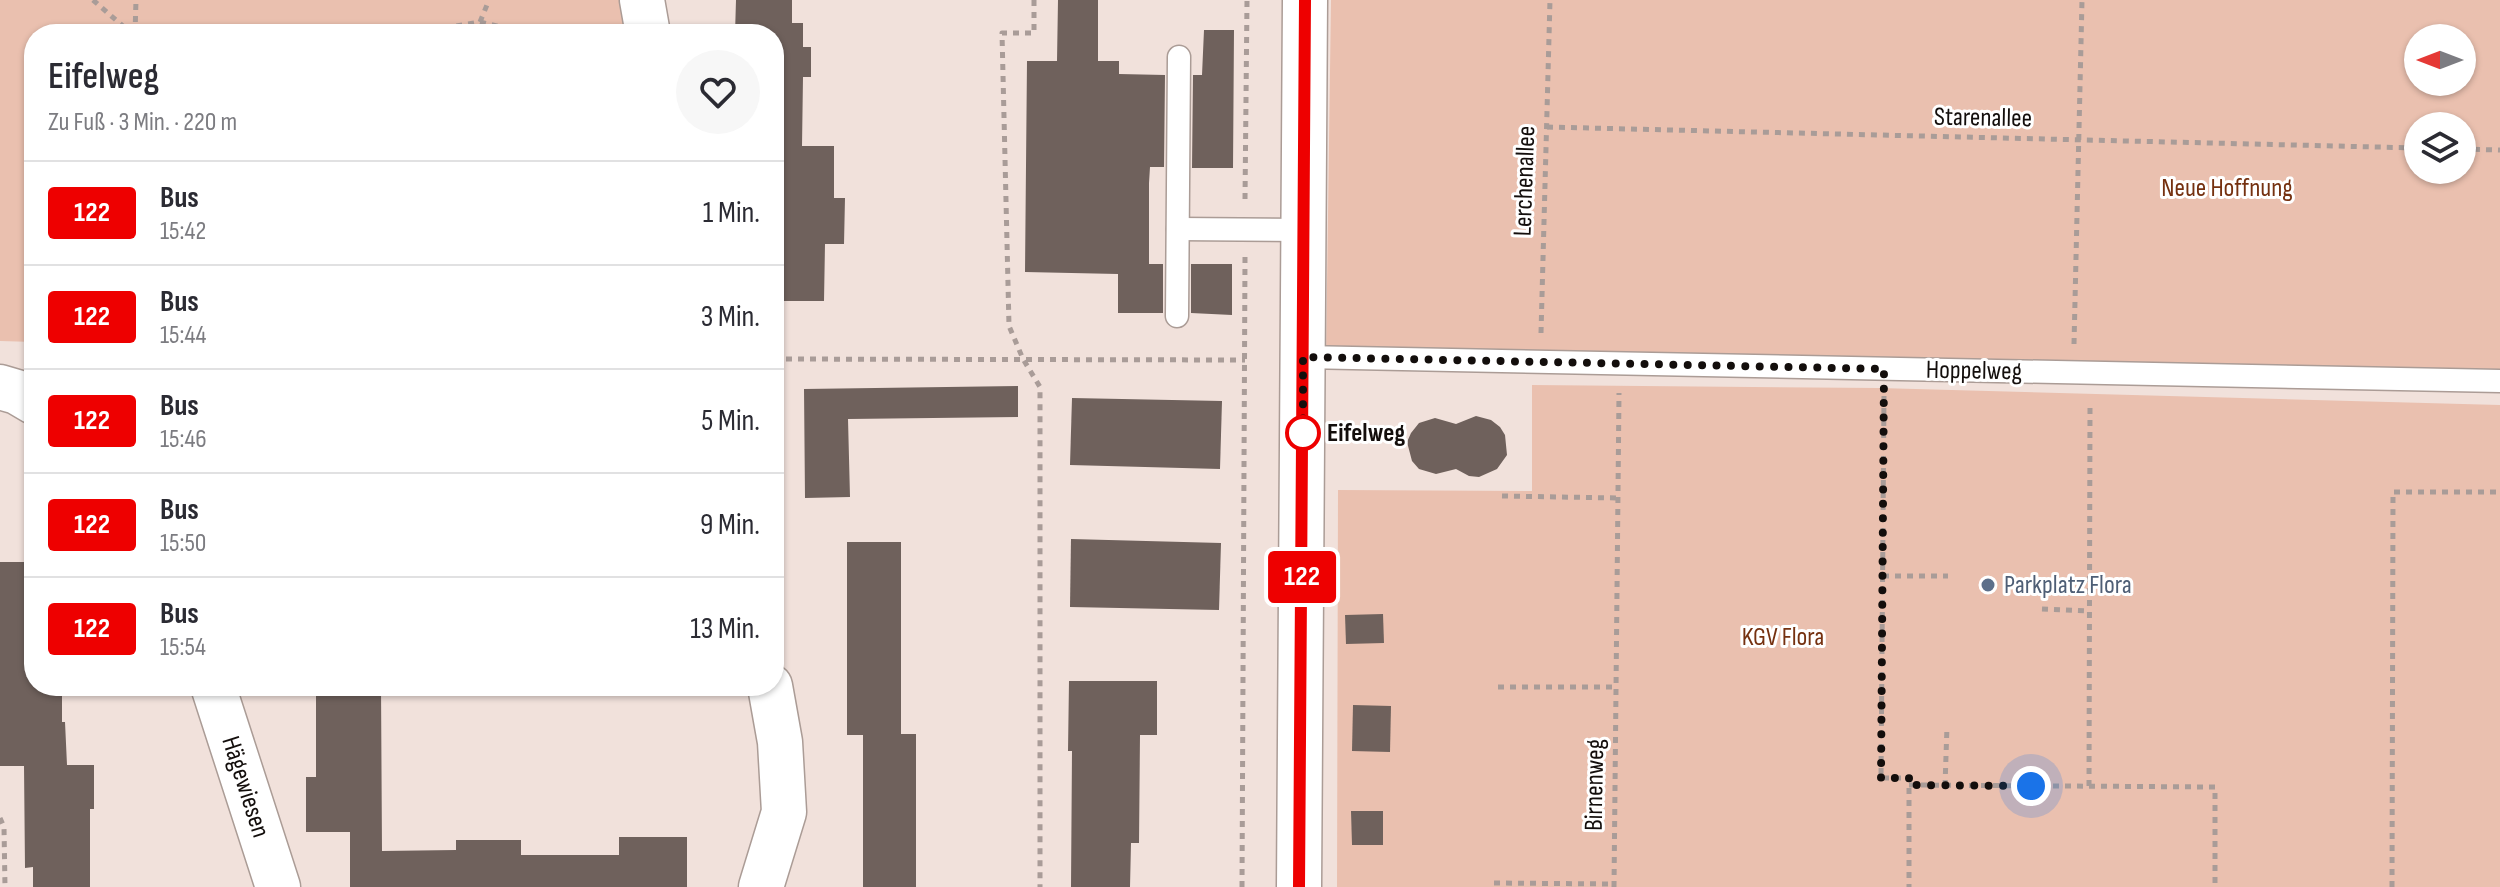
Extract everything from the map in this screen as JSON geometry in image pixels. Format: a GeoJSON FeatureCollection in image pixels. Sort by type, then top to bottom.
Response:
{"type":"FeatureCollection","features":[{"type":"Feature","properties":{"kind":"street"},"geometry":{"type":"LineString","coordinates":[[642,0],[646,24]]}},
{"type":"Feature","properties":{"kind":"street"},"geometry":{"type":"LineString","coordinates":[[1299,887],[1305,0]]}},
{"type":"Feature","properties":{"kind":"street"},"geometry":{"type":"LineString","coordinates":[[0,387],[24,396]]}},
{"type":"Feature","properties":{"kind":"street","name":"Hägewiesen"},"geometry":{"type":"LineString","coordinates":[[216,696],[278,887]]}},
{"type":"Feature","properties":{"kind":"street"},"geometry":{"type":"LineString","coordinates":[[761,887],[784,812],[780,742],[772,696]]}},
{"type":"Feature","properties":{"kind":"lane"},"geometry":{"type":"LineString","coordinates":[[1177,316],[1179,57]]}},
{"type":"Feature","properties":{"kind":"lane"},"geometry":{"type":"LineString","coordinates":[[1178,229],[1304,230]]}},
{"type":"Feature","properties":{"kind":"lane","name":"Hoppelweg"},"geometry":{"type":"LineString","coordinates":[[1303,357],[2500,381]]}},
{"type":"Feature","properties":{"kind":"path"},"geometry":{"type":"LineString","coordinates":[[93,0],[122,24]]}},
{"type":"Feature","properties":{"kind":"path"},"geometry":{"type":"LineString","coordinates":[[135,24],[136,0]]}},
{"type":"Feature","properties":{"kind":"path"},"geometry":{"type":"LineString","coordinates":[[480,22],[489,0]]}},
{"type":"Feature","properties":{"kind":"path"},"geometry":{"type":"LineString","coordinates":[[1034,0],[1034,33],[1002,33],[1009,326],[1023,359],[1040,387],[1040,887]]}},
{"type":"Feature","properties":{"kind":"path"},"geometry":{"type":"LineString","coordinates":[[1242,887],[1247,0]]}},
{"type":"Feature","properties":{"kind":"path","name":"Lerchenallee"},"geometry":{"type":"LineString","coordinates":[[1540,362],[1550,0]]}},
{"type":"Feature","properties":{"kind":"path"},"geometry":{"type":"LineString","coordinates":[[2073,373],[2082,0]]}},
{"type":"Feature","properties":{"kind":"path"},"geometry":{"type":"LineString","coordinates":[[468,24],[488,24]]}},
{"type":"Feature","properties":{"kind":"path","name":"Starenallee"},"geometry":{"type":"LineString","coordinates":[[1547,127],[2404,148]]}},
{"type":"Feature","properties":{"kind":"path"},"geometry":{"type":"LineString","coordinates":[[2476,149],[2500,150]]}},
{"type":"Feature","properties":{"kind":"path"},"geometry":{"type":"LineString","coordinates":[[784,359],[1245,360]]}},
{"type":"Feature","properties":{"kind":"path","name":"Birnenweg"},"geometry":{"type":"LineString","coordinates":[[1494,883],[1614,885],[1620,364]]}},
{"type":"Feature","properties":{"kind":"path"},"geometry":{"type":"LineString","coordinates":[[1884,369],[1881,778],[1909,778],[1909,887]]}},
{"type":"Feature","properties":{"kind":"path"},"geometry":{"type":"LineString","coordinates":[[2089,786],[2090,407]]}},
{"type":"Feature","properties":{"kind":"path"},"geometry":{"type":"LineString","coordinates":[[2392,887],[2393,492],[2500,492]]}},
{"type":"Feature","properties":{"kind":"path"},"geometry":{"type":"LineString","coordinates":[[1502,496],[1618,498]]}},
{"type":"Feature","properties":{"kind":"path"},"geometry":{"type":"LineString","coordinates":[[1883,576],[1948,576]]}},
{"type":"Feature","properties":{"kind":"path"},"geometry":{"type":"LineString","coordinates":[[2042,609],[2089,611]]}},
{"type":"Feature","properties":{"kind":"path"},"geometry":{"type":"LineString","coordinates":[[1498,687],[1616,687]]}},
{"type":"Feature","properties":{"kind":"path"},"geometry":{"type":"LineString","coordinates":[[1945,786],[1947,726]]}},
{"type":"Feature","properties":{"kind":"path"},"geometry":{"type":"LineString","coordinates":[[1909,785],[2215,787],[2215,887]]}},
{"type":"Feature","properties":{"kind":"path"},"geometry":{"type":"LineString","coordinates":[[0,818],[4,827],[5,887]]}},
{"type":"Feature","properties":{"kind":"green space"},"geometry":{"type":"Polygon","coordinates":[[[0,0],[642,0],[646,24],[24,24],[24,342],[0,341],[0,0]]]}},
{"type":"Feature","properties":{"kind":"green space","name":"Neue Hoffnung"},"geometry":{"type":"Polygon","coordinates":[[[1331,0],[2500,0],[2500,381],[1326,358],[1331,0]]]}},
{"type":"Feature","properties":{"kind":"green space","name":"KGV Flora"},"geometry":{"type":"Polygon","coordinates":[[[1532,385],[1879,388],[2500,405],[2500,887],[1337,887],[1338,490],[1532,491],[1532,385]]]}},
{"type":"Feature","properties":{"kind":"building"},"geometry":{"type":"Polygon","coordinates":[[[736,0],[792,0],[792,23],[803,23],[803,47],[811,47],[811,77],[803,77],[802,146],[834,146],[834,198],[845,198],[844,244],[825,244],[824,301],[784,301],[784,24],[735,24],[736,0]]]}},
{"type":"Feature","properties":{"kind":"building"},"geometry":{"type":"Polygon","coordinates":[[[1058,0],[1098,0],[1098,61],[1119,61],[1119,74],[1165,75],[1164,167],[1150,167],[1149,183],[1149,264],[1163,264],[1163,313],[1118,313],[1118,274],[1025,272],[1027,61],[1057,61],[1058,0]]]}},
{"type":"Feature","properties":{"kind":"building"},"geometry":{"type":"Polygon","coordinates":[[[1204,30],[1234,30],[1233,168],[1192,168],[1193,75],[1202,75],[1204,30]]]}},
{"type":"Feature","properties":{"kind":"building"},"geometry":{"type":"Polygon","coordinates":[[[1191,264],[1232,264],[1232,315],[1191,313],[1191,264]]]}},
{"type":"Feature","properties":{"kind":"building"},"geometry":{"type":"Polygon","coordinates":[[[1018,386],[1018,417],[848,419],[850,497],[805,498],[804,389],[1018,386]]]}},
{"type":"Feature","properties":{"kind":"building"},"geometry":{"type":"Polygon","coordinates":[[[1072,398],[1222,401],[1220,469],[1070,465],[1072,398]]]}},
{"type":"Feature","properties":{"kind":"building"},"geometry":{"type":"Polygon","coordinates":[[[1476,416],[1491,420],[1505,435],[1507,455],[1497,469],[1479,477],[1456,469],[1436,474],[1419,469],[1412,461],[1407,442],[1419,423],[1435,418],[1456,424],[1476,416]]]}},
{"type":"Feature","properties":{"kind":"building"},"geometry":{"type":"Polygon","coordinates":[[[1071,539],[1221,543],[1219,610],[1070,607],[1071,539]]]}},
{"type":"Feature","properties":{"kind":"building"},"geometry":{"type":"Polygon","coordinates":[[[847,542],[901,542],[901,734],[916,734],[916,887],[863,887],[863,735],[847,735],[847,542]]]}},
{"type":"Feature","properties":{"kind":"building"},"geometry":{"type":"Polygon","coordinates":[[[0,562],[24,562],[24,696],[62,696],[67,765],[94,765],[94,809],[90,809],[90,887],[33,887],[33,867],[25,868],[24,766],[0,766],[0,562]]]}},
{"type":"Feature","properties":{"kind":"building"},"geometry":{"type":"Polygon","coordinates":[[[1383,614],[1384,643],[1346,644],[1345,615],[1383,614]]]}},
{"type":"Feature","properties":{"kind":"building"},"geometry":{"type":"Polygon","coordinates":[[[1069,681],[1157,681],[1157,735],[1140,735],[1139,843],[1131,843],[1130,887],[1071,887],[1069,681]]]}},
{"type":"Feature","properties":{"kind":"building"},"geometry":{"type":"Polygon","coordinates":[[[316,696],[381,696],[382,851],[456,850],[456,840],[521,840],[521,855],[619,855],[619,837],[687,837],[687,887],[350,887],[350,832],[306,832],[306,777],[316,777],[316,696]]]}},
{"type":"Feature","properties":{"kind":"building"},"geometry":{"type":"Polygon","coordinates":[[[1353,705],[1391,706],[1390,752],[1352,751],[1353,705]]]}},
{"type":"Feature","properties":{"kind":"building"},"geometry":{"type":"Polygon","coordinates":[[[1351,811],[1383,811],[1383,845],[1352,845],[1351,811]]]}},
{"type":"Feature","properties":{"kind":"bus line","name":"122"},"geometry":{"type":"LineString","coordinates":[[1299,887],[1305,0]]}},
{"type":"Feature","properties":{"kind":"place","name":"Eifelweg"},"geometry":{"type":"Point","coordinates":[1303,433]}},
{"type":"Feature","properties":{"kind":"place","name":"Parkplatz Flora"},"geometry":{"type":"Point","coordinates":[1988,585]}},
{"type":"Feature","properties":{"kind":"route"},"geometry":{"type":"LineString","coordinates":[[1303,433],[1303,357],[1884,369],[1881,778],[1909,778],[1909,785],[2031,786]]}}]}
